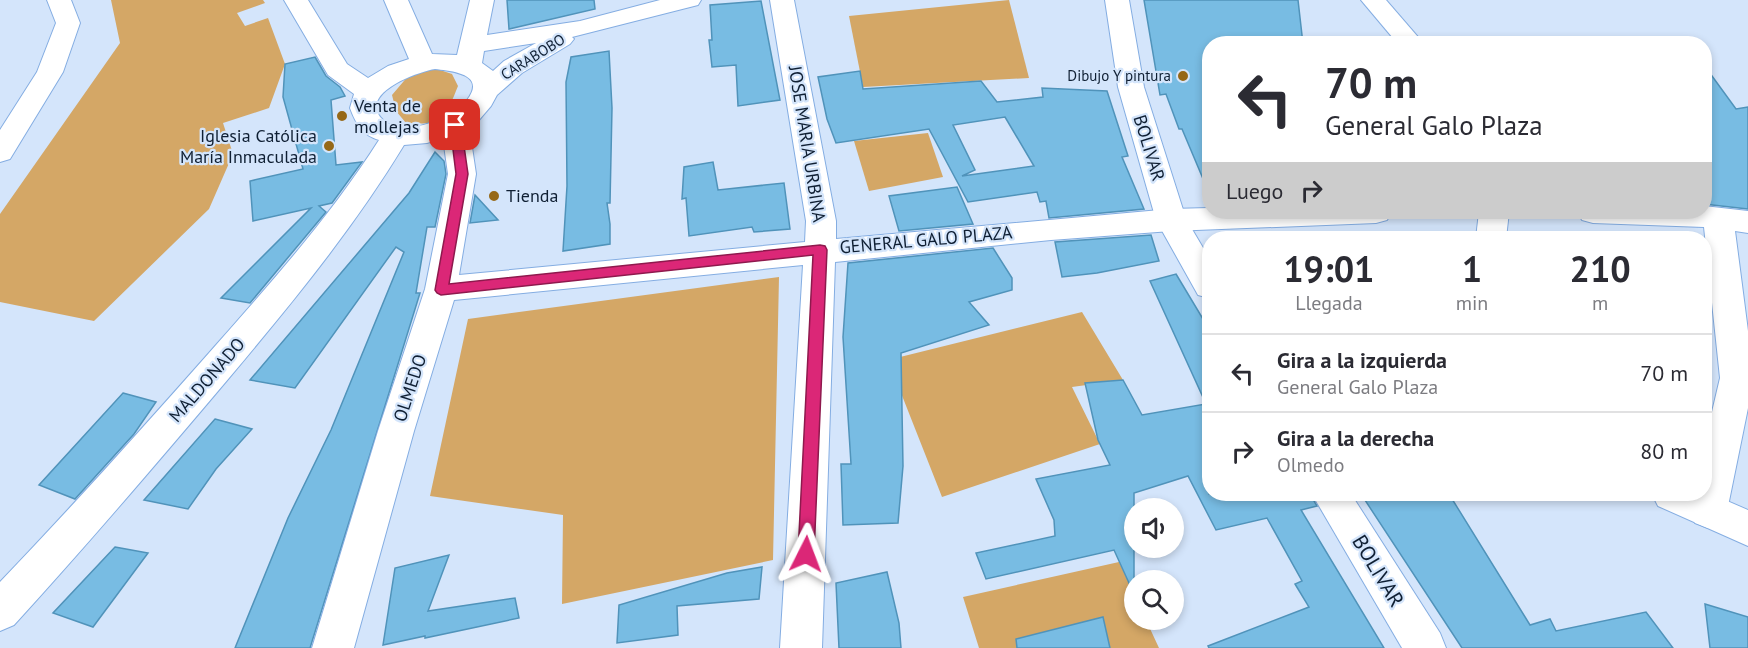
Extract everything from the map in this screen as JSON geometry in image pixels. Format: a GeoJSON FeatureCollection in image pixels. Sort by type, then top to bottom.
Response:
{"type":"FeatureCollection","features":[{"type":"Feature","properties":{"kind":"street"},"geometry":{"type":"LineString","coordinates":[[0,152],[50,72],[68,23],[59,0]]}},
{"type":"Feature","properties":{"kind":"street"},"geometry":{"type":"LineString","coordinates":[[296,0],[337,69],[370,92]]}},
{"type":"Feature","properties":{"kind":"street"},"geometry":{"type":"LineString","coordinates":[[396,0],[423,62],[392,74],[379,82],[370,92],[364,104],[365,114],[370,124],[381,131],[396,135],[425,135],[455,125],[472,114],[482,102],[487,89],[485,79],[470,55],[482,0]]}},
{"type":"Feature","properties":{"kind":"street","name":"CARABOBO"},"geometry":{"type":"LineString","coordinates":[[423,62],[448,61],[689,0]]}},
{"type":"Feature","properties":{"kind":"street","name":"JOSE MARIA URBINA"},"geometry":{"type":"LineString","coordinates":[[782,0],[821,221],[801,648]]}},
{"type":"Feature","properties":{"kind":"street","name":"BOLIVAR"},"geometry":{"type":"LineString","coordinates":[[1117,0],[1131,87],[1171,220],[1202,274]]}},
{"type":"Feature","properties":{"kind":"street"},"geometry":{"type":"LineString","coordinates":[[1373,0],[1405,36]]}},
{"type":"Feature","properties":{"kind":"street","name":"CARABOBO"},"geometry":{"type":"LineString","coordinates":[[487,89],[541,49],[581,28]]}},
{"type":"Feature","properties":{"kind":"street","name":"OLMEDO"},"geometry":{"type":"LineString","coordinates":[[333,648],[396,431],[441,290],[462,174],[455,125]]}},
{"type":"Feature","properties":{"kind":"street","name":"MALDONADO"},"geometry":{"type":"LineString","coordinates":[[0,611],[99,504],[294,278],[362,190],[396,135]]}},
{"type":"Feature","properties":{"kind":"street","name":"GENERAL GALO PLAZA"},"geometry":{"type":"LineString","coordinates":[[441,290],[820,250],[1202,219]]}},
{"type":"Feature","properties":{"kind":"street"},"geometry":{"type":"LineString","coordinates":[[1712,219],[1733,220],[1740,333],[1737,378],[1712,493]]}},
{"type":"Feature","properties":{"kind":"street","name":"BOLIVAR"},"geometry":{"type":"LineString","coordinates":[[1335,501],[1425,648]]}},
{"type":"Feature","properties":{"kind":"street"},"geometry":{"type":"LineString","coordinates":[[1686,501],[1748,528]]}},
{"type":"Feature","properties":{"kind":"street"},"geometry":{"type":"LineString","coordinates":[[1708,511],[1710,501]]}},
{"type":"Feature","properties":{"kind":"shaded area"},"geometry":{"type":"Polygon","coordinates":[[[111,0],[263,0],[265,3],[237,13],[245,26],[268,18],[285,64],[269,108],[223,123],[233,154],[209,209],[94,321],[0,302],[0,214],[120,43],[111,0]]]}},
{"type":"Feature","properties":{"kind":"shaded area"},"geometry":{"type":"Polygon","coordinates":[[[1009,0],[1029,78],[863,87],[849,16],[1009,0]]]}},
{"type":"Feature","properties":{"kind":"shaded area"},"geometry":{"type":"Polygon","coordinates":[[[424,70],[440,70],[452,74],[458,86],[450,106],[441,118],[428,123],[406,123],[396,111],[392,95],[409,75],[424,70]]]}},
{"type":"Feature","properties":{"kind":"shaded area"},"geometry":{"type":"Polygon","coordinates":[[[928,133],[943,177],[869,191],[854,141],[928,133]]]}},
{"type":"Feature","properties":{"kind":"shaded area"},"geometry":{"type":"Polygon","coordinates":[[[779,277],[773,560],[562,604],[563,515],[430,496],[468,319],[779,277]]]}},
{"type":"Feature","properties":{"kind":"shaded area"},"geometry":{"type":"Polygon","coordinates":[[[1082,312],[1123,380],[1072,387],[1100,444],[942,497],[888,360],[1082,312]]]}},
{"type":"Feature","properties":{"kind":"shaded area"},"geometry":{"type":"Polygon","coordinates":[[[1119,562],[1124,572],[1124,630],[1151,630],[1159,648],[979,648],[963,597],[1119,562]]]}},
{"type":"Feature","properties":{"kind":"building"},"geometry":{"type":"Polygon","coordinates":[[[507,0],[594,0],[595,9],[509,29],[507,0]]]}},
{"type":"Feature","properties":{"kind":"building"},"geometry":{"type":"Polygon","coordinates":[[[1144,0],[1298,0],[1302,36],[1202,36],[1202,176],[1182,129],[1179,129],[1166,94],[1160,95],[1144,0]]]}},
{"type":"Feature","properties":{"kind":"building"},"geometry":{"type":"Polygon","coordinates":[[[761,1],[780,100],[738,106],[736,65],[712,67],[709,40],[712,40],[710,5],[761,1]]]}},
{"type":"Feature","properties":{"kind":"building"},"geometry":{"type":"Polygon","coordinates":[[[609,51],[612,108],[610,203],[607,203],[610,244],[563,251],[567,186],[566,82],[571,57],[609,51]]]}},
{"type":"Feature","properties":{"kind":"building"},"geometry":{"type":"Polygon","coordinates":[[[315,57],[326,76],[340,87],[345,96],[331,100],[336,165],[362,162],[332,203],[319,206],[326,212],[250,303],[221,298],[311,208],[253,221],[250,181],[303,169],[283,97],[285,64],[315,57]]]}},
{"type":"Feature","properties":{"kind":"building"},"geometry":{"type":"Polygon","coordinates":[[[860,71],[863,89],[981,81],[997,102],[1043,97],[1042,88],[1107,91],[1128,156],[1122,157],[1144,209],[1049,218],[1046,201],[1040,202],[1037,192],[968,202],[929,129],[836,143],[827,119],[818,77],[860,71]],[[1005,117],[953,125],[975,170],[962,176],[1034,166],[1005,117]]]}},
{"type":"Feature","properties":{"kind":"building"},"geometry":{"type":"Polygon","coordinates":[[[1712,76],[1736,109],[1748,107],[1748,209],[1712,205],[1712,76]]]}},
{"type":"Feature","properties":{"kind":"building"},"geometry":{"type":"Polygon","coordinates":[[[435,152],[444,161],[446,174],[435,227],[427,227],[416,293],[420,293],[310,648],[235,648],[288,518],[331,430],[404,252],[396,247],[295,388],[250,380],[409,193],[435,152]]]}},
{"type":"Feature","properties":{"kind":"building"},"geometry":{"type":"Polygon","coordinates":[[[713,162],[718,190],[784,183],[790,229],[754,232],[752,227],[689,236],[686,198],[682,199],[684,167],[713,162]]]}},
{"type":"Feature","properties":{"kind":"building"},"geometry":{"type":"Polygon","coordinates":[[[957,187],[973,224],[899,231],[889,196],[957,187]]]}},
{"type":"Feature","properties":{"kind":"building"},"geometry":{"type":"Polygon","coordinates":[[[475,195],[498,220],[470,223],[475,195]]]}},
{"type":"Feature","properties":{"kind":"building"},"geometry":{"type":"Polygon","coordinates":[[[1151,235],[1159,261],[1062,277],[1055,242],[1151,235]]]}},
{"type":"Feature","properties":{"kind":"building"},"geometry":{"type":"Polygon","coordinates":[[[993,248],[1012,278],[1012,290],[969,302],[989,325],[901,353],[903,466],[898,523],[843,525],[841,464],[851,464],[843,337],[848,263],[993,248]]]}},
{"type":"Feature","properties":{"kind":"building"},"geometry":{"type":"Polygon","coordinates":[[[1176,274],[1202,317],[1202,395],[1150,281],[1176,274]]]}},
{"type":"Feature","properties":{"kind":"building"},"geometry":{"type":"Polygon","coordinates":[[[1123,380],[1142,415],[1202,405],[1202,501],[1314,501],[1317,506],[1301,510],[1384,648],[1209,648],[1208,646],[1309,607],[1295,584],[1302,581],[1267,518],[1216,530],[1188,476],[1134,493],[1134,498],[1124,498],[1124,558],[1134,558],[1134,570],[1124,570],[1124,572],[1114,550],[986,579],[976,553],[1055,536],[1054,520],[1036,479],[1110,465],[1098,440],[1085,383],[1123,380]]]}},
{"type":"Feature","properties":{"kind":"building"},"geometry":{"type":"Polygon","coordinates":[[[123,393],[156,402],[134,434],[75,499],[39,485],[123,393]]]}},
{"type":"Feature","properties":{"kind":"building"},"geometry":{"type":"Polygon","coordinates":[[[215,419],[252,429],[216,469],[188,509],[144,500],[215,419]]]}},
{"type":"Feature","properties":{"kind":"building"},"geometry":{"type":"Polygon","coordinates":[[[1366,501],[1453,501],[1530,625],[1550,619],[1556,631],[1646,612],[1673,648],[1462,648],[1366,501]]]}},
{"type":"Feature","properties":{"kind":"building"},"geometry":{"type":"Polygon","coordinates":[[[115,547],[148,553],[93,627],[53,613],[115,547]]]}},
{"type":"Feature","properties":{"kind":"building"},"geometry":{"type":"Polygon","coordinates":[[[449,555],[428,611],[515,598],[519,618],[383,645],[395,568],[449,555]]]}},
{"type":"Feature","properties":{"kind":"building"},"geometry":{"type":"Polygon","coordinates":[[[762,567],[759,599],[677,606],[678,635],[617,643],[619,605],[727,573],[762,567]]]}},
{"type":"Feature","properties":{"kind":"building"},"geometry":{"type":"Polygon","coordinates":[[[887,572],[899,623],[901,648],[839,648],[836,583],[887,572]]]}},
{"type":"Feature","properties":{"kind":"building"},"geometry":{"type":"Polygon","coordinates":[[[1705,604],[1748,617],[1748,648],[1710,648],[1705,604]]]}},
{"type":"Feature","properties":{"kind":"building"},"geometry":{"type":"Polygon","coordinates":[[[1103,617],[1110,648],[1017,648],[1016,639],[1103,617]]]}},
{"type":"Feature","properties":{"kind":"place","name":"Dibujo Y pintura"},"geometry":{"type":"Point","coordinates":[1183,76]}},
{"type":"Feature","properties":{"kind":"place","name":"Venta de mollejas"},"geometry":{"type":"Point","coordinates":[342,116]}},
{"type":"Feature","properties":{"kind":"place","name":"Iglesia Católica María Inmaculada"},"geometry":{"type":"Point","coordinates":[329,146]}},
{"type":"Feature","properties":{"kind":"place","name":"Tienda"},"geometry":{"type":"Point","coordinates":[494,196]}},
{"type":"Feature","properties":{"kind":"route"},"geometry":{"type":"LineString","coordinates":[[455,125],[462,174],[441,290],[820,250],[806,554]]}}]}
